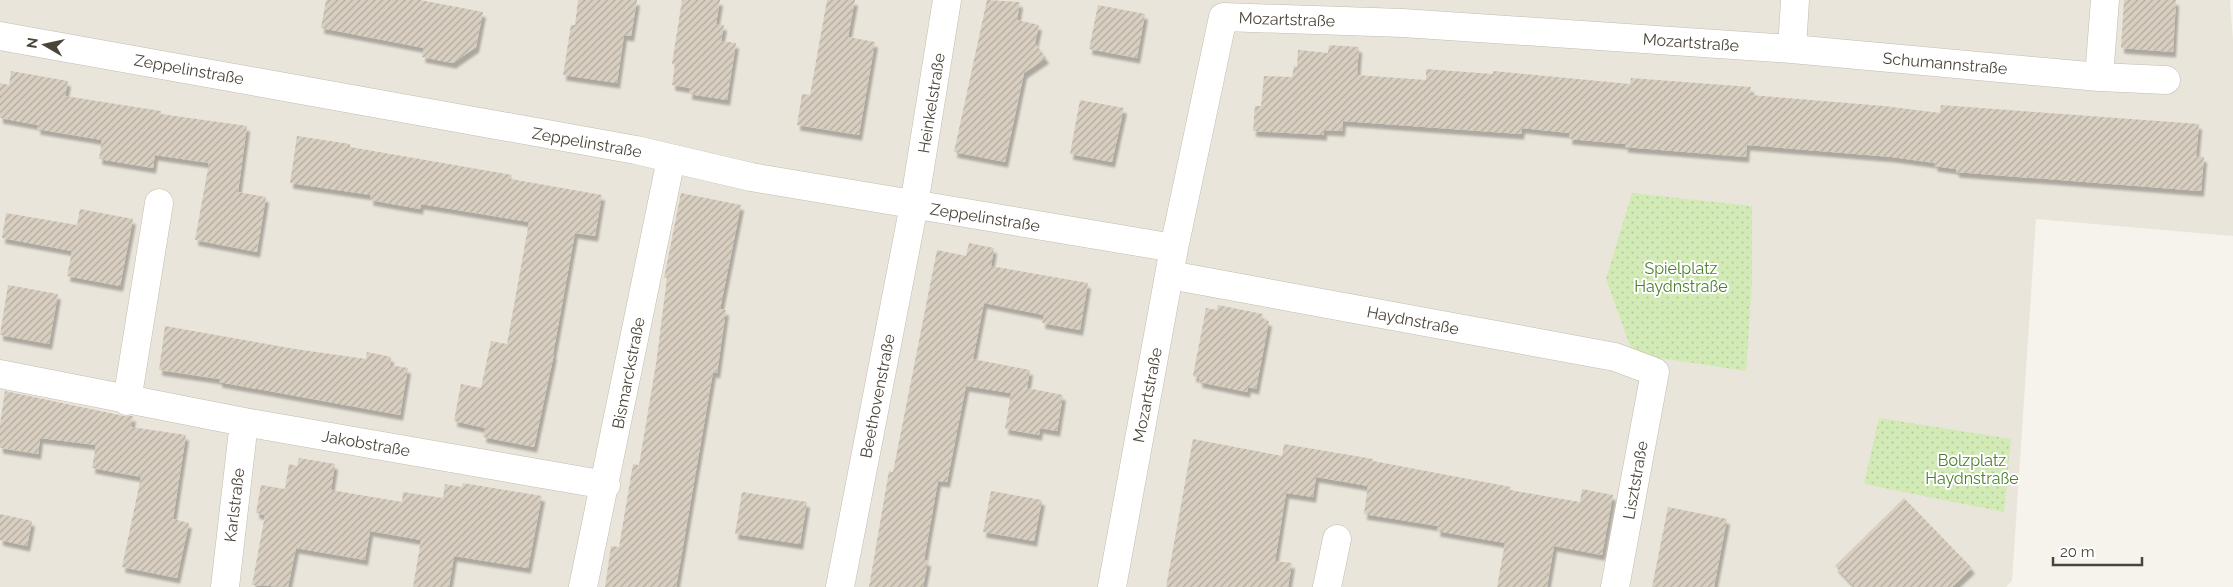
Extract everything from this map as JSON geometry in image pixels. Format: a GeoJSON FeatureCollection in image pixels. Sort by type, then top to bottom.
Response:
{"type":"FeatureCollection","features":[{"type":"Feature","properties":{"kind":"street","name":"Heinkelstraße"},"geometry":{"type":"LineString","coordinates":[[914,205],[947,0]]}},
{"type":"Feature","properties":{"kind":"street"},"geometry":{"type":"LineString","coordinates":[[1792,49],[1795,0]]}},
{"type":"Feature","properties":{"kind":"street"},"geometry":{"type":"LineString","coordinates":[[2099,77],[2105,0]]}},
{"type":"Feature","properties":{"kind":"street","name":"Mozartstraße"},"geometry":{"type":"LineString","coordinates":[[1112,587],[1174,248],[1224,8],[1404,11],[1792,49]]}},
{"type":"Feature","properties":{"kind":"street","name":"Zeppelinstraße"},"geometry":{"type":"LineString","coordinates":[[0,36],[636,150],[751,177],[1174,248]]}},
{"type":"Feature","properties":{"kind":"street","name":"Schumannstraße"},"geometry":{"type":"LineString","coordinates":[[1792,49],[2099,77],[2166,80]]}},
{"type":"Feature","properties":{"kind":"street","name":"Bismarckstraße"},"geometry":{"type":"LineString","coordinates":[[584,587],[671,159]]}},
{"type":"Feature","properties":{"kind":"street"},"geometry":{"type":"LineString","coordinates":[[126,400],[159,203]]}},
{"type":"Feature","properties":{"kind":"street","name":"Beethovenstraße"},"geometry":{"type":"LineString","coordinates":[[840,587],[914,205]]}},
{"type":"Feature","properties":{"kind":"street","name":"Haydnstraße"},"geometry":{"type":"LineString","coordinates":[[1170,275],[1615,357],[1655,372]]}},
{"type":"Feature","properties":{"kind":"street","name":"Lisztstraße"},"geometry":{"type":"LineString","coordinates":[[1616,587],[1655,372]]}},
{"type":"Feature","properties":{"kind":"street","name":"Jakobstraße"},"geometry":{"type":"LineString","coordinates":[[0,374],[244,422],[606,485]]}},
{"type":"Feature","properties":{"kind":"street","name":"Karlstraße"},"geometry":{"type":"LineString","coordinates":[[225,587],[244,422]]}},
{"type":"Feature","properties":{"kind":"street"},"geometry":{"type":"LineString","coordinates":[[1327,587],[1337,539]]}},
{"type":"Feature","properties":{"kind":"shaded area"},"geometry":{"type":"Polygon","coordinates":[[[0,0],[2230,0],[2233,41],[2233,236],[2036,219],[2012,581],[2006,587],[0,587],[0,0]]]}},
{"type":"Feature","properties":{"kind":"green space","name":"Spielplatz Haydnstraße"},"geometry":{"type":"Polygon","coordinates":[[[1632,193],[1752,206],[1752,280],[1746,371],[1633,354],[1606,279],[1632,193]]]}},
{"type":"Feature","properties":{"kind":"green space","name":"Bolzplatz Haydnstraße"},"geometry":{"type":"Polygon","coordinates":[[[1879,418],[2011,439],[2004,512],[1864,484],[1879,418]]]}},
{"type":"Feature","properties":{"kind":"building"},"geometry":{"type":"Polygon","coordinates":[[[326,0],[420,0],[483,12],[476,47],[453,63],[422,57],[424,48],[321,28],[326,0]]]}},
{"type":"Feature","properties":{"kind":"building"},"geometry":{"type":"Polygon","coordinates":[[[578,0],[637,0],[631,36],[624,35],[617,83],[563,75],[571,25],[575,25],[578,0]]]}},
{"type":"Feature","properties":{"kind":"building"},"geometry":{"type":"Polygon","coordinates":[[[682,0],[720,0],[716,24],[724,25],[721,41],[736,43],[727,100],[689,94],[690,88],[672,85],[675,65],[672,64],[682,0]]]}},
{"type":"Feature","properties":{"kind":"building"},"geometry":{"type":"Polygon","coordinates":[[[827,0],[855,0],[848,37],[875,42],[859,135],[797,125],[802,94],[810,95],[827,0]]]}},
{"type":"Feature","properties":{"kind":"building"},"geometry":{"type":"Polygon","coordinates":[[[987,0],[1020,2],[1017,20],[1039,25],[1035,43],[1046,58],[1024,73],[1005,162],[954,152],[987,0]]]}},
{"type":"Feature","properties":{"kind":"building"},"geometry":{"type":"Polygon","coordinates":[[[2124,0],[2176,0],[2173,52],[2121,48],[2124,0]]]}},
{"type":"Feature","properties":{"kind":"building"},"geometry":{"type":"Polygon","coordinates":[[[1098,5],[1145,14],[1137,58],[1089,49],[1098,5]]]}},
{"type":"Feature","properties":{"kind":"building"},"geometry":{"type":"Polygon","coordinates":[[[1329,45],[1359,47],[1357,75],[1426,80],[1426,69],[1493,74],[1493,71],[1630,84],[1631,78],[1751,87],[1750,95],[1884,106],[1940,113],[1941,105],[2199,124],[2196,156],[2204,157],[2201,191],[1956,172],[1956,169],[1934,166],[1935,163],[1892,157],[1747,145],[1746,157],[1625,147],[1625,144],[1569,139],[1570,133],[1522,128],[1521,134],[1343,121],[1342,131],[1324,130],[1324,135],[1253,131],[1255,106],[1261,106],[1264,76],[1292,77],[1294,66],[1297,67],[1298,50],[1328,53],[1329,45]]]}},
{"type":"Feature","properties":{"kind":"building"},"geometry":{"type":"Polygon","coordinates":[[[11,71],[68,81],[65,96],[161,111],[161,114],[247,126],[238,192],[266,197],[257,252],[195,240],[209,163],[155,155],[153,168],[99,159],[102,140],[37,129],[38,125],[0,118],[0,83],[9,85],[11,71]]]}},
{"type":"Feature","properties":{"kind":"building"},"geometry":{"type":"Polygon","coordinates":[[[1080,100],[1124,108],[1112,162],[1070,154],[1080,100]]]}},
{"type":"Feature","properties":{"kind":"building"},"geometry":{"type":"Polygon","coordinates":[[[297,136],[350,144],[350,147],[512,175],[511,179],[602,195],[595,236],[575,233],[554,354],[534,447],[483,437],[485,428],[454,421],[461,384],[481,388],[491,341],[507,344],[529,222],[421,204],[420,209],[370,200],[371,195],[290,183],[297,136]]]}},
{"type":"Feature","properties":{"kind":"building"},"geometry":{"type":"Polygon","coordinates":[[[681,193],[741,205],[720,309],[726,310],[717,373],[713,372],[676,587],[605,587],[611,546],[619,547],[633,464],[639,465],[656,364],[667,278],[664,278],[681,193]]]}},
{"type":"Feature","properties":{"kind":"building"},"geometry":{"type":"Polygon","coordinates":[[[80,209],[133,219],[120,286],[67,276],[72,251],[2,238],[6,213],[77,225],[80,209]]]}},
{"type":"Feature","properties":{"kind":"building"},"geometry":{"type":"Polygon","coordinates":[[[969,243],[994,248],[991,266],[1088,283],[1080,330],[1042,323],[1044,315],[984,303],[973,359],[1030,370],[1027,388],[1063,395],[1057,431],[1040,428],[1039,435],[1005,429],[1011,393],[966,386],[947,482],[938,481],[924,560],[928,561],[923,587],[869,587],[889,471],[893,472],[937,250],[966,256],[969,243]]]}},
{"type":"Feature","properties":{"kind":"building"},"geometry":{"type":"Polygon","coordinates":[[[8,285],[58,294],[49,344],[0,335],[8,285]]]}},
{"type":"Feature","properties":{"kind":"building"},"geometry":{"type":"Polygon","coordinates":[[[1218,305],[1263,314],[1262,319],[1269,321],[1256,389],[1248,387],[1247,392],[1199,382],[1200,378],[1193,376],[1206,308],[1217,310],[1218,305]]]}},
{"type":"Feature","properties":{"kind":"building"},"geometry":{"type":"Polygon","coordinates":[[[165,326],[295,349],[366,359],[367,352],[391,357],[390,365],[408,368],[400,415],[219,382],[219,379],[159,370],[165,326]]]}},
{"type":"Feature","properties":{"kind":"building"},"geometry":{"type":"Polygon","coordinates":[[[5,391],[124,416],[133,416],[131,427],[186,435],[173,519],[189,523],[177,578],[122,567],[141,477],[92,468],[96,445],[40,438],[38,454],[0,448],[0,425],[5,391]]]}},
{"type":"Feature","properties":{"kind":"building"},"geometry":{"type":"Polygon","coordinates":[[[1193,439],[1282,456],[1284,444],[1373,459],[1373,461],[1511,487],[1510,490],[1580,502],[1582,489],[1613,495],[1602,555],[1554,546],[1547,587],[1497,587],[1505,543],[1437,531],[1438,526],[1364,514],[1368,486],[1316,477],[1313,497],[1286,493],[1275,561],[1292,563],[1288,587],[1166,587],[1193,439]]]}},
{"type":"Feature","properties":{"kind":"building"},"geometry":{"type":"Polygon","coordinates":[[[299,458],[335,464],[331,490],[402,502],[403,492],[443,498],[445,484],[462,487],[463,483],[542,496],[528,568],[454,556],[449,587],[413,587],[421,540],[370,531],[365,560],[296,548],[288,587],[252,585],[265,515],[256,513],[261,485],[285,489],[289,464],[297,466],[299,458]]]}},
{"type":"Feature","properties":{"kind":"building"},"geometry":{"type":"Polygon","coordinates":[[[991,491],[1042,500],[1034,541],[983,532],[991,491]]]}},
{"type":"Feature","properties":{"kind":"building"},"geometry":{"type":"Polygon","coordinates":[[[742,492],[807,502],[800,544],[735,534],[742,492]]]}},
{"type":"Feature","properties":{"kind":"building"},"geometry":{"type":"Polygon","coordinates":[[[1904,498],[1972,568],[1952,587],[1855,587],[1835,566],[1904,498]]]}},
{"type":"Feature","properties":{"kind":"building"},"geometry":{"type":"Polygon","coordinates":[[[1668,507],[1727,519],[1714,587],[1652,587],[1668,507]]]}},
{"type":"Feature","properties":{"kind":"building"},"geometry":{"type":"Polygon","coordinates":[[[0,514],[32,521],[27,546],[0,540],[0,514]]]}}]}
